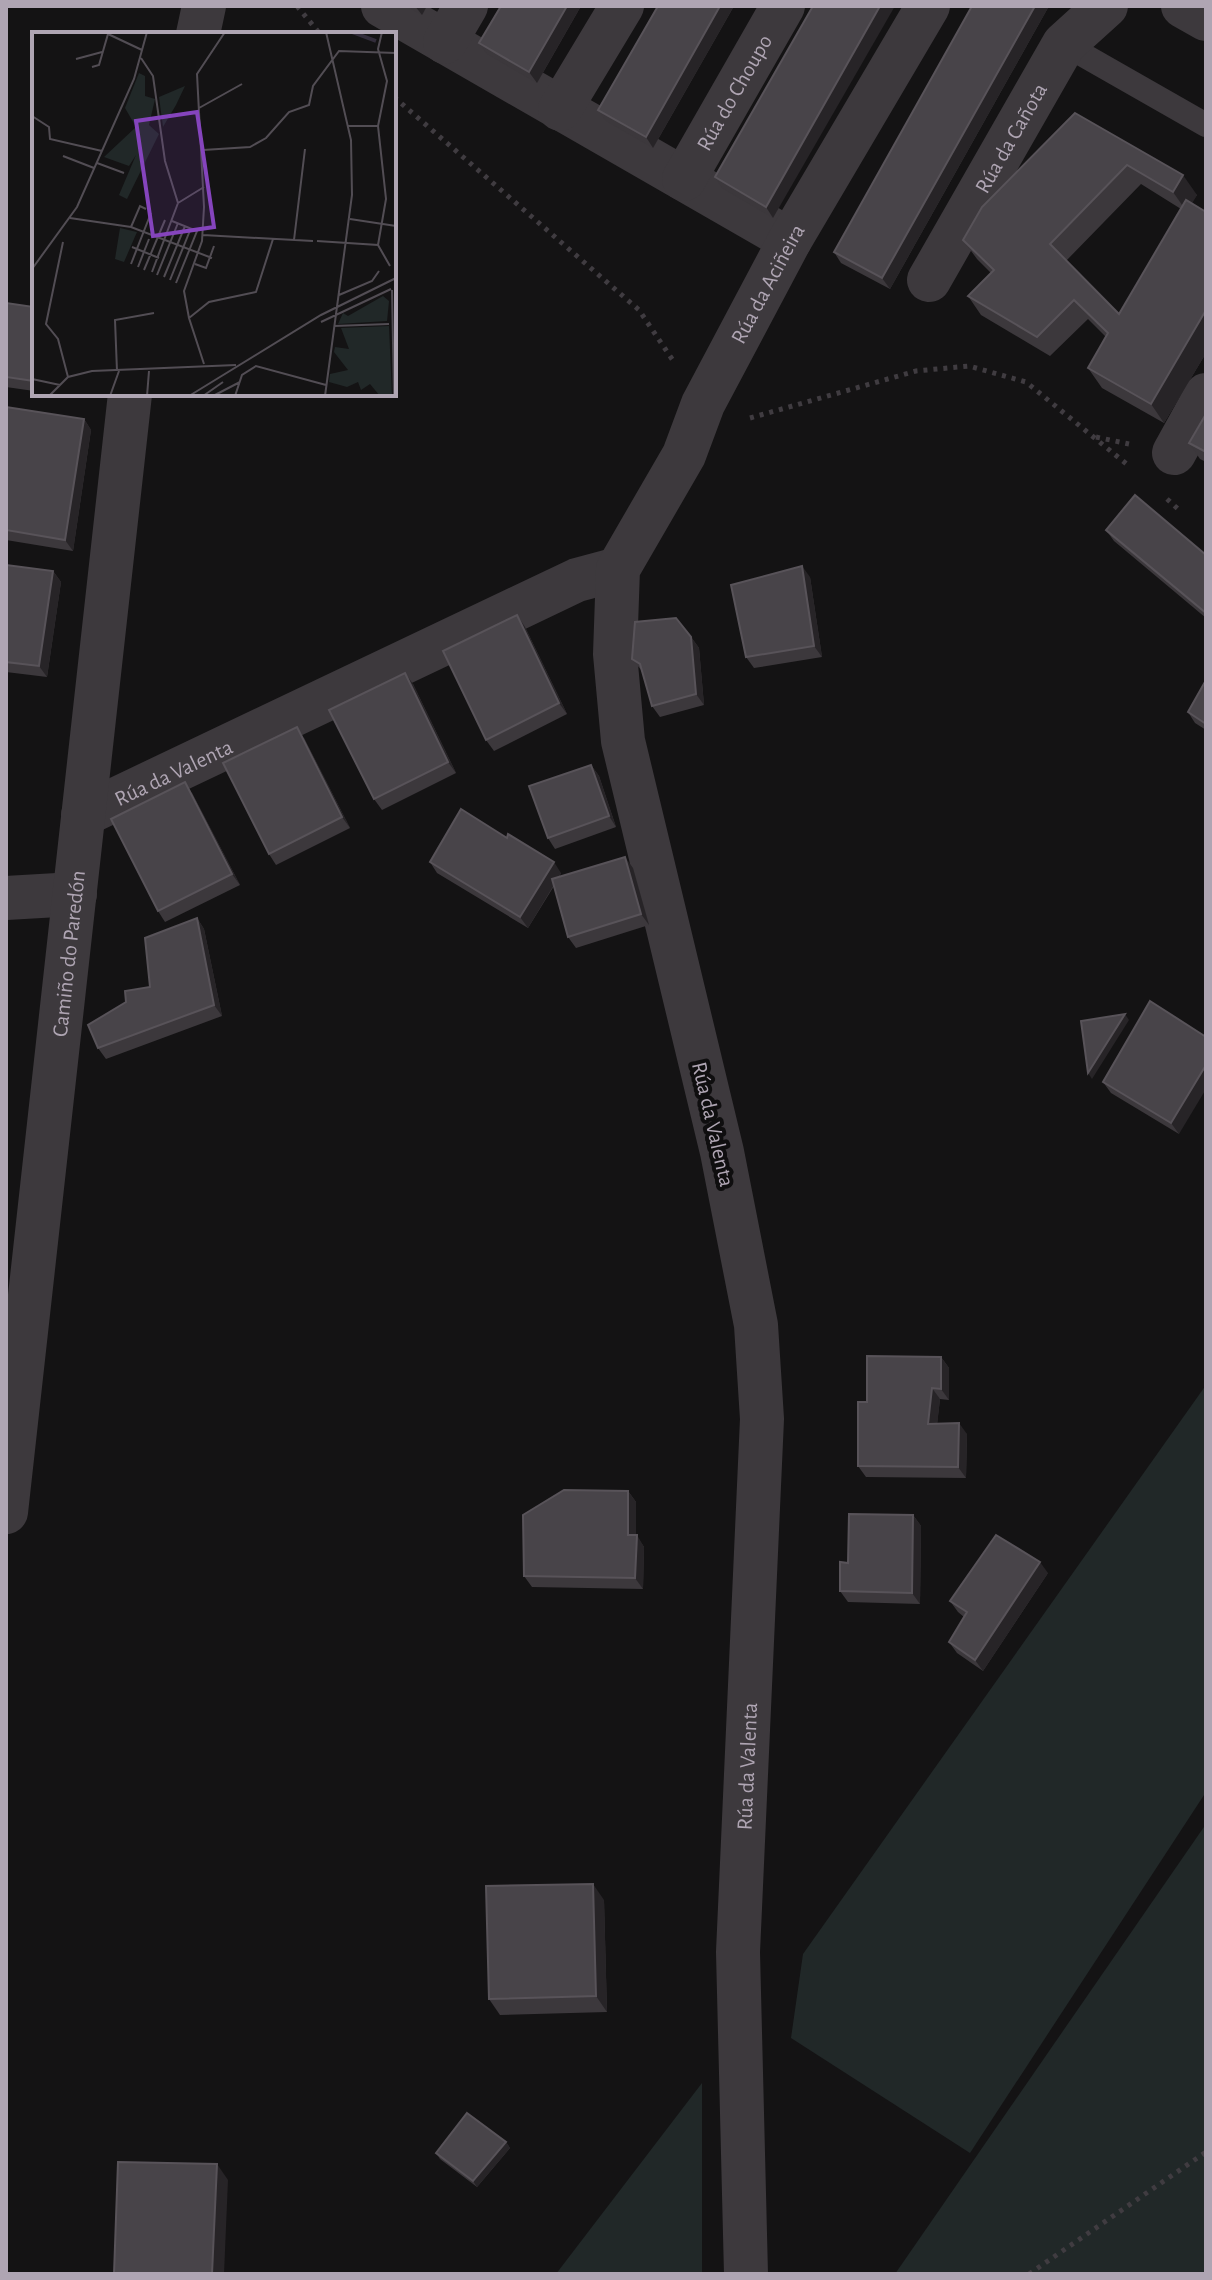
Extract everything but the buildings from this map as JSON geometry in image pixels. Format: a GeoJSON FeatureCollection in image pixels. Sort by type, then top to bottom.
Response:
{"type":"FeatureCollection","features":[{"type":"Feature","properties":{"kind":"street"},"geometry":{"type":"LineString","coordinates":[[198,32],[204,6]]}},
{"type":"Feature","properties":{"kind":"street"},"geometry":{"type":"LineString","coordinates":[[383,6],[456,24],[560,109],[790,240]]}},
{"type":"Feature","properties":{"kind":"street"},"geometry":{"type":"LineString","coordinates":[[560,109],[622,6]]}},
{"type":"Feature","properties":{"kind":"street","name":"Rúa do Choupo"},"geometry":{"type":"LineString","coordinates":[[684,179],[783,6]]}},
{"type":"Feature","properties":{"kind":"street","name":"Rúa da Aciñeira"},"geometry":{"type":"LineString","coordinates":[[618,569],[684,455],[703,404],[790,240],[928,6]]}},
{"type":"Feature","properties":{"kind":"street","name":"Rúa da Cañota"},"geometry":{"type":"LineString","coordinates":[[929,280],[1064,44],[1106,6]]}},
{"type":"Feature","properties":{"kind":"street"},"geometry":{"type":"LineString","coordinates":[[1183,6],[1206,19]]}},
{"type":"Feature","properties":{"kind":"street"},"geometry":{"type":"LineString","coordinates":[[1174,453],[1206,395]]}},
{"type":"Feature","properties":{"kind":"street","name":"Camiño do Paredón"},"geometry":{"type":"LineString","coordinates":[[6,1512],[130,396]]}},
{"type":"Feature","properties":{"kind":"street","name":"Rúa da Valenta"},"geometry":{"type":"LineString","coordinates":[[83,815],[577,580],[618,569],[615,654],[623,741],[722,1152],[756,1325],[762,1419],[738,1952],[746,2274]]}},
{"type":"Feature","properties":{"kind":"street"},"geometry":{"type":"LineString","coordinates":[[6,898],[75,894]]}},
{"type":"Feature","properties":{"kind":"lane"},"geometry":{"type":"LineString","coordinates":[[1064,44],[1206,125]]}},
{"type":"Feature","properties":{"kind":"path"},"geometry":{"type":"LineString","coordinates":[[297,6],[318,32]]}},
{"type":"Feature","properties":{"kind":"path"},"geometry":{"type":"LineString","coordinates":[[396,99],[639,310],[703,404]]}},
{"type":"Feature","properties":{"kind":"path"},"geometry":{"type":"LineString","coordinates":[[684,455],[750,418],[916,371],[969,366],[1026,382],[1131,468]]}},
{"type":"Feature","properties":{"kind":"path"},"geometry":{"type":"LineString","coordinates":[[1166,498],[1178,509]]}},
{"type":"Feature","properties":{"kind":"path"},"geometry":{"type":"LineString","coordinates":[[1029,2274],[1206,2152]]}},
{"type":"Feature","properties":{"kind":"shaded area"},"geometry":{"type":"Polygon","coordinates":[[[1206,1385],[1206,1792],[970,2153],[791,2038],[803,1954],[1206,1385]]]}},
{"type":"Feature","properties":{"kind":"shaded area"},"geometry":{"type":"Polygon","coordinates":[[[1206,1824],[1206,2274],[895,2274],[1206,1824]]]}},
{"type":"Feature","properties":{"kind":"shaded area"},"geometry":{"type":"Polygon","coordinates":[[[702,2083],[702,2274],[556,2274],[702,2083]]]}}]}
